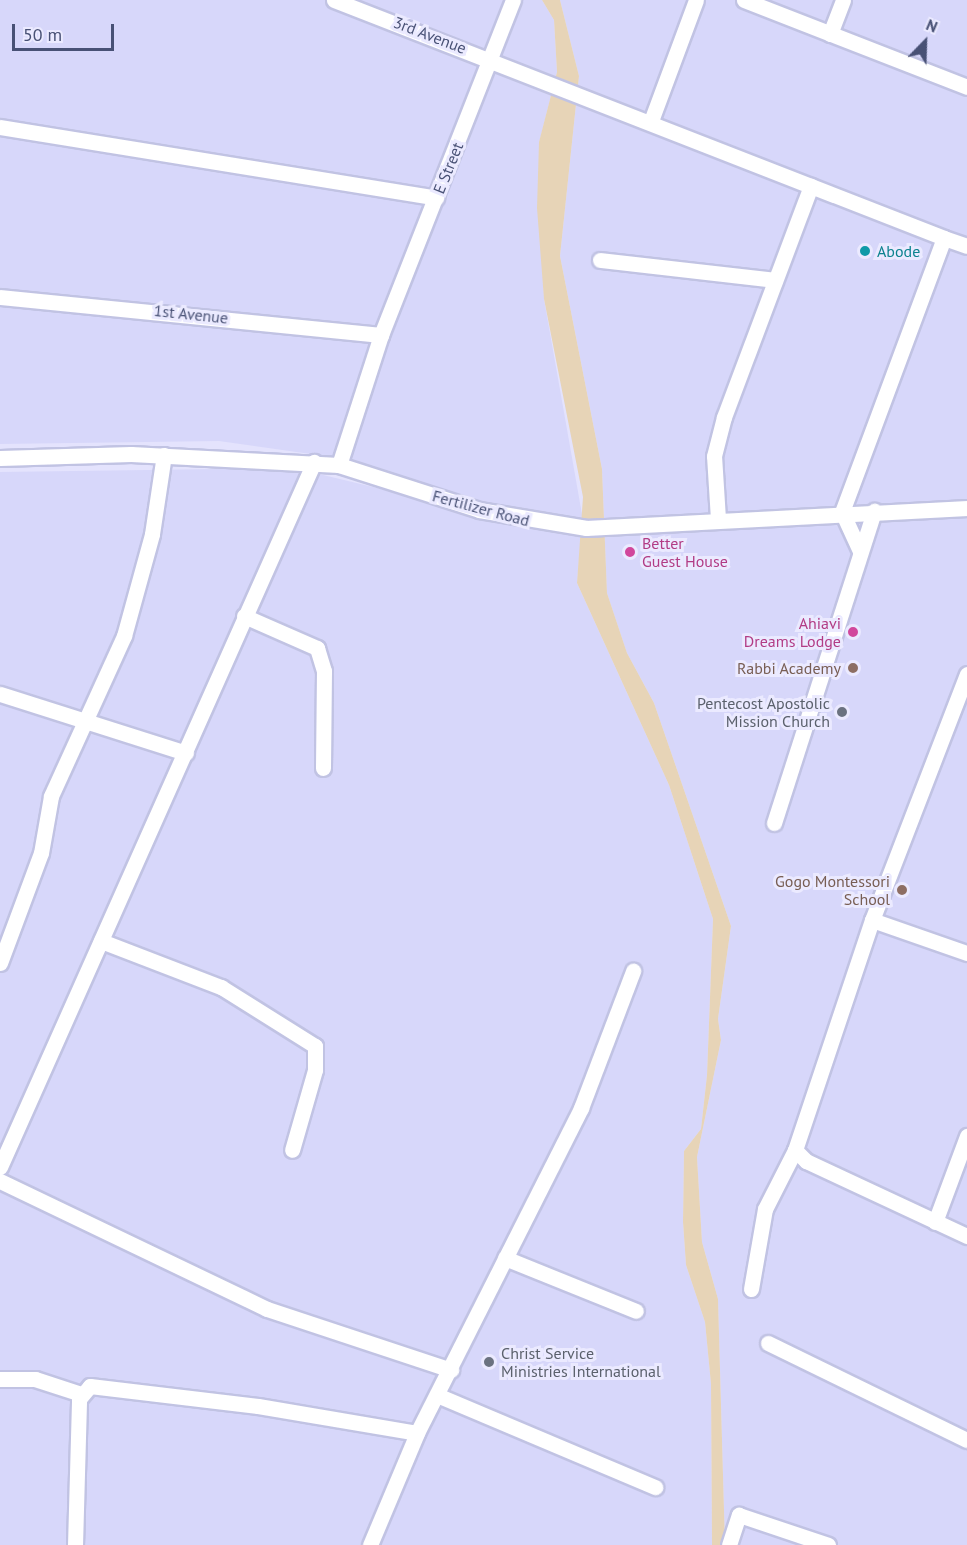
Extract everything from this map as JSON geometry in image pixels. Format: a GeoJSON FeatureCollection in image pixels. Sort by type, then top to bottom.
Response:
{"type":"FeatureCollection","features":[{"type":"Feature","properties":{"kind":"street","name":"3rd Avenue"},"geometry":{"type":"LineString","coordinates":[[334,0],[651,121],[967,246]]}},
{"type":"Feature","properties":{"kind":"street","name":"E Street"},"geometry":{"type":"LineString","coordinates":[[339,465],[381,335],[513,0]]}},
{"type":"Feature","properties":{"kind":"street"},"geometry":{"type":"LineString","coordinates":[[651,121],[696,0]]}},
{"type":"Feature","properties":{"kind":"street"},"geometry":{"type":"LineString","coordinates":[[744,0],[967,87]]}},
{"type":"Feature","properties":{"kind":"street"},"geometry":{"type":"LineString","coordinates":[[830,34],[843,0]]}},
{"type":"Feature","properties":{"kind":"street"},"geometry":{"type":"LineString","coordinates":[[0,127],[436,198]]}},
{"type":"Feature","properties":{"kind":"street"},"geometry":{"type":"LineString","coordinates":[[718,519],[714,456],[775,280],[812,186]]}},
{"type":"Feature","properties":{"kind":"street"},"geometry":{"type":"LineString","coordinates":[[860,551],[842,512],[944,238]]}},
{"type":"Feature","properties":{"kind":"street"},"geometry":{"type":"LineString","coordinates":[[600,260],[775,280]]}},
{"type":"Feature","properties":{"kind":"street","name":"1st Avenue"},"geometry":{"type":"LineString","coordinates":[[0,297],[381,335]]}},
{"type":"Feature","properties":{"kind":"street"},"geometry":{"type":"LineString","coordinates":[[0,963],[41,853],[51,796],[83,721],[124,636],[152,534],[164,455]]}},
{"type":"Feature","properties":{"kind":"street","name":"Fertilizer Road"},"geometry":{"type":"LineString","coordinates":[[0,458],[164,455],[314,462],[339,465],[479,510],[586,528],[842,512],[967,508]]}},
{"type":"Feature","properties":{"kind":"street"},"geometry":{"type":"LineString","coordinates":[[0,1167],[314,462]]}},
{"type":"Feature","properties":{"kind":"street"},"geometry":{"type":"LineString","coordinates":[[774,823],[873,511]]}},
{"type":"Feature","properties":{"kind":"street"},"geometry":{"type":"LineString","coordinates":[[244,616],[317,648],[324,672],[323,768]]}},
{"type":"Feature","properties":{"kind":"street"},"geometry":{"type":"LineString","coordinates":[[751,1289],[765,1209],[795,1150],[872,920],[967,674]]}},
{"type":"Feature","properties":{"kind":"street"},"geometry":{"type":"LineString","coordinates":[[0,694],[186,753]]}},
{"type":"Feature","properties":{"kind":"street"},"geometry":{"type":"LineString","coordinates":[[872,920],[967,953]]}},
{"type":"Feature","properties":{"kind":"street"},"geometry":{"type":"LineString","coordinates":[[101,941],[221,987],[315,1046],[315,1070],[292,1150]]}},
{"type":"Feature","properties":{"kind":"street"},"geometry":{"type":"LineString","coordinates":[[370,1545],[417,1433],[451,1370],[581,1108],[633,971]]}},
{"type":"Feature","properties":{"kind":"street"},"geometry":{"type":"LineString","coordinates":[[935,1222],[967,1136]]}},
{"type":"Feature","properties":{"kind":"street"},"geometry":{"type":"LineString","coordinates":[[795,1150],[806,1161],[967,1236]]}},
{"type":"Feature","properties":{"kind":"street"},"geometry":{"type":"LineString","coordinates":[[0,1181],[267,1309],[451,1370]]}},
{"type":"Feature","properties":{"kind":"street"},"geometry":{"type":"LineString","coordinates":[[505,1258],[636,1311]]}},
{"type":"Feature","properties":{"kind":"street"},"geometry":{"type":"LineString","coordinates":[[768,1343],[966,1435]]}},
{"type":"Feature","properties":{"kind":"street"},"geometry":{"type":"LineString","coordinates":[[0,1380],[35,1379],[81,1394]]}},
{"type":"Feature","properties":{"kind":"street"},"geometry":{"type":"LineString","coordinates":[[75,1545],[81,1394],[90,1386],[417,1433]]}},
{"type":"Feature","properties":{"kind":"street"},"geometry":{"type":"LineString","coordinates":[[436,1395],[655,1487]]}},
{"type":"Feature","properties":{"kind":"street"},"geometry":{"type":"LineString","coordinates":[[729,1545],[739,1515],[828,1545]]}},
{"type":"Feature","properties":{"kind":"shaded area"},"geometry":{"type":"Polygon","coordinates":[[[0,0],[542,0],[554,20],[557,72],[539,143],[544,299],[583,520],[479,506],[363,473],[332,457],[219,441],[0,444],[0,0]]]}},
{"type":"Feature","properties":{"kind":"shaded area"},"geometry":{"type":"Polygon","coordinates":[[[542,0],[560,0],[579,76],[560,256],[602,469],[607,593],[627,653],[654,703],[731,926],[718,1019],[721,1040],[697,1157],[702,1242],[718,1299],[725,1545],[712,1545],[711,1384],[705,1322],[686,1265],[683,1222],[684,1151],[701,1129],[707,1075],[713,919],[669,785],[577,583],[583,497],[544,299],[537,208],[539,142],[557,72],[554,20],[542,0]]]}},
{"type":"Feature","properties":{"kind":"shaded area"},"geometry":{"type":"Polygon","coordinates":[[[560,0],[967,0],[967,1545],[725,1545],[718,1299],[702,1242],[697,1157],[721,1040],[718,1019],[731,926],[654,703],[627,653],[607,593],[602,469],[560,256],[579,76],[560,0]]]}},
{"type":"Feature","properties":{"kind":"shaded area"},"geometry":{"type":"Polygon","coordinates":[[[294,468],[581,537],[577,583],[669,785],[713,919],[707,1075],[701,1129],[684,1151],[683,1222],[686,1265],[705,1322],[711,1384],[712,1545],[0,1545],[0,472],[294,468]]]}},
{"type":"Feature","properties":{"kind":"place","name":"Abode"},"geometry":{"type":"Point","coordinates":[865,251]}},
{"type":"Feature","properties":{"kind":"place","name":"Better Guest House"},"geometry":{"type":"Point","coordinates":[630,552]}},
{"type":"Feature","properties":{"kind":"place","name":"Ahiavi Dreams Lodge"},"geometry":{"type":"Point","coordinates":[853,632]}},
{"type":"Feature","properties":{"kind":"place","name":"Rabbi Academy"},"geometry":{"type":"Point","coordinates":[853,668]}},
{"type":"Feature","properties":{"kind":"place","name":"Pentecost Apostolic Mission Church"},"geometry":{"type":"Point","coordinates":[842,712]}},
{"type":"Feature","properties":{"kind":"place","name":"Gogo Montessori School"},"geometry":{"type":"Point","coordinates":[902,890]}},
{"type":"Feature","properties":{"kind":"place","name":"Christ Service Ministries International"},"geometry":{"type":"Point","coordinates":[489,1362]}}]}
